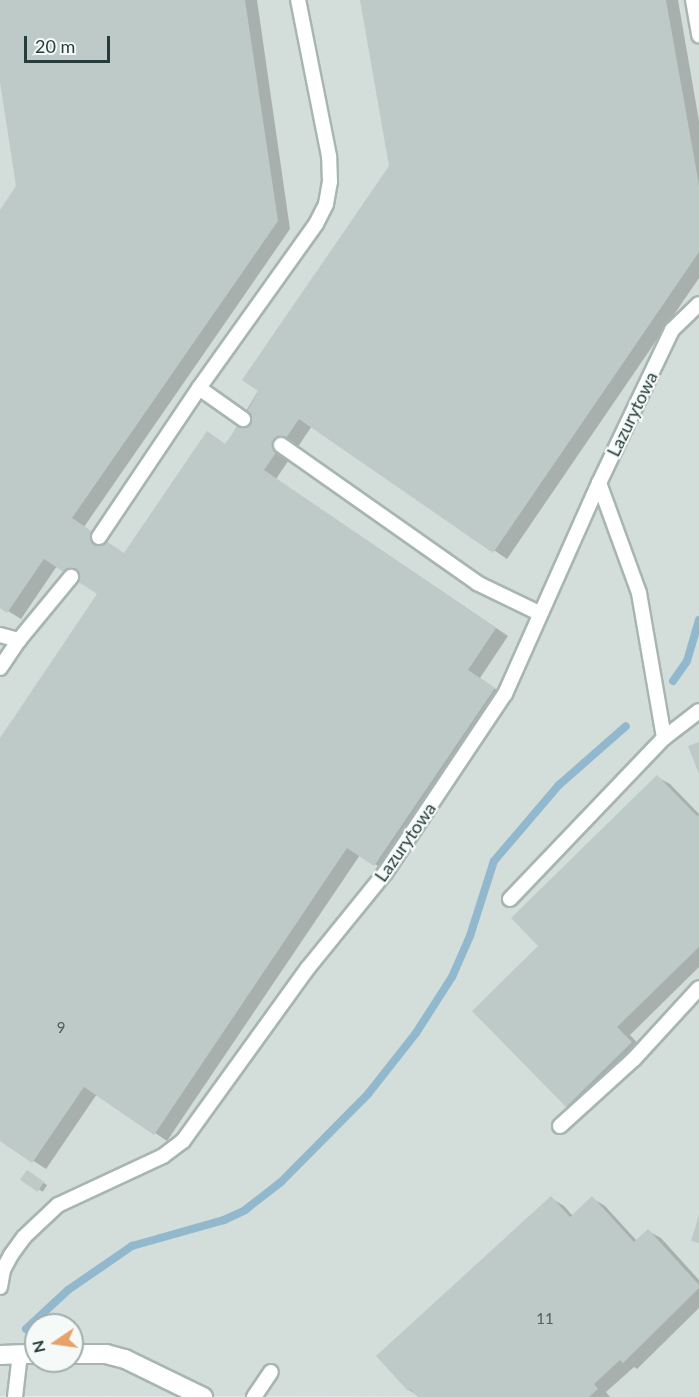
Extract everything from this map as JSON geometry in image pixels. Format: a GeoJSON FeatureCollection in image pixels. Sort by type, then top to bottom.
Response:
{"type":"FeatureCollection","features":[{"type":"Feature","properties":{"kind":"street"},"geometry":{"type":"LineString","coordinates":[[0,1355],[24,1354]]}},
{"type":"Feature","properties":{"kind":"street"},"geometry":{"type":"LineString","coordinates":[[84,1354],[106,1354],[125,1359],[203,1397]]}},
{"type":"Feature","properties":{"kind":"lane"},"geometry":{"type":"LineString","coordinates":[[99,537],[199,388],[316,224],[326,204],[330,182],[329,156],[298,0]]}},
{"type":"Feature","properties":{"kind":"lane"},"geometry":{"type":"LineString","coordinates":[[693,0],[699,36]]}},
{"type":"Feature","properties":{"kind":"lane","name":"Lazurytowa"},"geometry":{"type":"LineString","coordinates":[[0,1287],[3,1270],[17,1246],[58,1205],[163,1155],[183,1141],[308,968],[385,873],[505,694],[539,612],[672,330],[699,304]]}},
{"type":"Feature","properties":{"kind":"lane"},"geometry":{"type":"LineString","coordinates":[[199,388],[243,419]]}},
{"type":"Feature","properties":{"kind":"lane"},"geometry":{"type":"LineString","coordinates":[[281,445],[477,583],[539,612]]}},
{"type":"Feature","properties":{"kind":"lane"},"geometry":{"type":"LineString","coordinates":[[599,483],[639,593],[664,738]]}},
{"type":"Feature","properties":{"kind":"lane"},"geometry":{"type":"LineString","coordinates":[[0,668],[19,640],[71,577]]}},
{"type":"Feature","properties":{"kind":"lane"},"geometry":{"type":"LineString","coordinates":[[0,635],[19,640]]}},
{"type":"Feature","properties":{"kind":"lane"},"geometry":{"type":"LineString","coordinates":[[510,899],[664,738],[699,711]]}},
{"type":"Feature","properties":{"kind":"lane"},"geometry":{"type":"LineString","coordinates":[[560,1126],[634,1059],[699,988]]}},
{"type":"Feature","properties":{"kind":"lane"},"geometry":{"type":"LineString","coordinates":[[15,1397],[24,1367]]}},
{"type":"Feature","properties":{"kind":"lane"},"geometry":{"type":"LineString","coordinates":[[254,1397],[271,1372]]}},
{"type":"Feature","properties":{"kind":"shaded area"},"geometry":{"type":"Polygon","coordinates":[[[0,0],[699,0],[699,1397],[0,1396],[0,0]]]}},
{"type":"Feature","properties":{"kind":"building"},"geometry":{"type":"Polygon","coordinates":[[[0,0],[245,0],[278,221],[72,518],[124,553],[207,431],[225,444],[243,419],[258,391],[242,380],[389,166],[360,0],[666,0],[699,185],[699,252],[493,553],[299,419],[264,470],[496,628],[468,670],[495,688],[374,866],[347,848],[154,1135],[84,1087],[32,1163],[0,1141],[0,738],[97,594],[44,559],[7,613],[0,608],[0,210],[16,186],[0,82],[0,0]]]}},
{"type":"Feature","properties":{"kind":"building"},"geometry":{"type":"Polygon","coordinates":[[[699,742],[699,774],[688,746],[699,742]]]}},
{"type":"Feature","properties":{"kind":"building"},"geometry":{"type":"Polygon","coordinates":[[[657,775],[697,816],[699,815],[699,947],[617,1027],[632,1042],[566,1107],[472,1011],[538,946],[511,918],[657,775]]]}},
{"type":"Feature","properties":{"kind":"building"},"geometry":{"type":"Polygon","coordinates":[[[27,1170],[44,1182],[37,1192],[20,1180],[27,1170]]]}},
{"type":"Feature","properties":{"kind":"building"},"geometry":{"type":"Polygon","coordinates":[[[551,1196],[570,1217],[592,1196],[634,1242],[648,1229],[699,1285],[699,1288],[623,1363],[620,1360],[594,1384],[598,1389],[589,1397],[418,1397],[410,1389],[408,1391],[376,1356],[551,1196]]]}},
{"type":"Feature","properties":{"kind":"building"},"geometry":{"type":"Polygon","coordinates":[[[699,1215],[699,1243],[691,1241],[699,1215]]]}},
{"type":"Feature","properties":{"kind":"waterway"},"geometry":{"type":"LineString","coordinates":[[673,681],[687,661],[699,620]]}},
{"type":"Feature","properties":{"kind":"waterway"},"geometry":{"type":"LineString","coordinates":[[43,1313],[68,1290],[132,1246],[224,1220],[245,1210],[281,1182],[368,1094],[416,1033],[452,977],[470,936],[494,861],[559,785],[626,726]]}}]}
